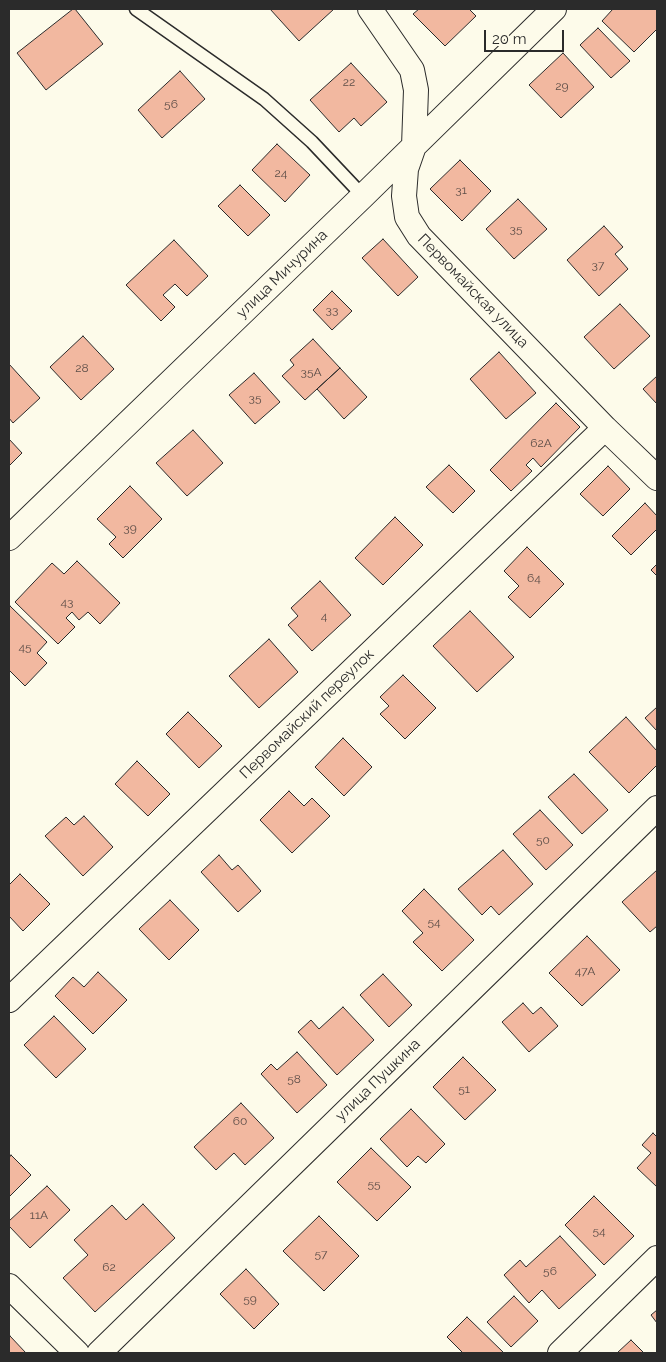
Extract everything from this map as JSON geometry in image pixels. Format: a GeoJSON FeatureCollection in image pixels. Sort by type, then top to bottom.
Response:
{"type":"FeatureCollection","features":[{"type":"Feature","properties":{"kind":"street","name":"Первомайская улица"},"geometry":{"type":"LineString","coordinates":[[370,9],[412,70],[416,90],[414,146],[406,169],[404,196],[408,217],[419,236],[605,428],[657,478]]}},
{"type":"Feature","properties":{"kind":"street","name":"улица Мичурина"},"geometry":{"type":"LineString","coordinates":[[9,538],[554,9]]}},
{"type":"Feature","properties":{"kind":"street","name":"Первомайский переулок"},"geometry":{"type":"LineString","coordinates":[[9,1000],[605,428]]}},
{"type":"Feature","properties":{"kind":"street","name":"улица Пушкина"},"geometry":{"type":"LineString","coordinates":[[99,1353],[657,808]]}},
{"type":"Feature","properties":{"kind":"street"},"geometry":{"type":"LineString","coordinates":[[560,1353],[657,1258]]}},
{"type":"Feature","properties":{"kind":"street"},"geometry":{"type":"LineString","coordinates":[[9,1286],[77,1353]]}},
{"type":"Feature","properties":{"kind":"lane"},"geometry":{"type":"LineString","coordinates":[[136,9],[264,99],[312,142],[363,196]]}},
{"type":"Feature","properties":{"kind":"building"},"geometry":{"type":"Polygon","coordinates":[[[75,9],[103,44],[46,90],[17,53],[75,9]]]}},
{"type":"Feature","properties":{"kind":"building"},"geometry":{"type":"Polygon","coordinates":[[[270,9],[334,9],[299,41],[270,9]]]}},
{"type":"Feature","properties":{"kind":"building"},"geometry":{"type":"Polygon","coordinates":[[[419,9],[469,9],[476,16],[445,46],[413,14],[419,9]]]}},
{"type":"Feature","properties":{"kind":"building"},"geometry":{"type":"Polygon","coordinates":[[[613,9],[657,9],[657,29],[634,52],[602,21],[613,9]]]}},
{"type":"Feature","properties":{"kind":"building"},"geometry":{"type":"Polygon","coordinates":[[[598,28],[630,61],[611,78],[580,45],[598,28]]]}},
{"type":"Feature","properties":{"kind":"building"},"geometry":{"type":"Polygon","coordinates":[[[563,53],[594,87],[561,118],[529,85],[563,53]]]}},
{"type":"Feature","properties":{"kind":"building"},"geometry":{"type":"Polygon","coordinates":[[[351,63],[387,102],[361,126],[354,118],[339,132],[310,100],[351,63]]]}},
{"type":"Feature","properties":{"kind":"building"},"geometry":{"type":"Polygon","coordinates":[[[180,71],[205,99],[162,138],[138,110],[180,71]]]}},
{"type":"Feature","properties":{"kind":"building"},"geometry":{"type":"Polygon","coordinates":[[[277,144],[310,175],[285,202],[252,170],[277,144]]]}},
{"type":"Feature","properties":{"kind":"building"},"geometry":{"type":"Polygon","coordinates":[[[460,160],[491,191],[462,221],[430,189],[460,160]]]}},
{"type":"Feature","properties":{"kind":"building"},"geometry":{"type":"Polygon","coordinates":[[[240,185],[270,215],[248,236],[218,206],[240,185]]]}},
{"type":"Feature","properties":{"kind":"building"},"geometry":{"type":"Polygon","coordinates":[[[518,199],[547,229],[514,259],[486,229],[518,199]]]}},
{"type":"Feature","properties":{"kind":"building"},"geometry":{"type":"Polygon","coordinates":[[[604,226],[623,247],[615,254],[628,269],[599,296],[567,260],[604,226]]]}},
{"type":"Feature","properties":{"kind":"building"},"geometry":{"type":"Polygon","coordinates":[[[383,239],[418,277],[398,296],[362,258],[383,239]]]}},
{"type":"Feature","properties":{"kind":"building"},"geometry":{"type":"Polygon","coordinates":[[[174,240],[208,276],[187,296],[175,284],[163,295],[175,307],[161,321],[126,285],[174,240]]]}},
{"type":"Feature","properties":{"kind":"building"},"geometry":{"type":"Polygon","coordinates":[[[332,291],[352,311],[332,330],[313,310],[332,291]]]}},
{"type":"Feature","properties":{"kind":"building"},"geometry":{"type":"Polygon","coordinates":[[[620,304],[650,336],[614,369],[584,337],[620,304]]]}},
{"type":"Feature","properties":{"kind":"building"},"geometry":{"type":"Polygon","coordinates":[[[83,336],[114,369],[81,400],[50,367],[83,336]]]}},
{"type":"Feature","properties":{"kind":"building"},"geometry":{"type":"Polygon","coordinates":[[[313,339],[340,368],[305,400],[282,376],[294,365],[290,360],[313,339]]]}},
{"type":"Feature","properties":{"kind":"building"},"geometry":{"type":"Polygon","coordinates":[[[499,352],[536,393],[506,419],[470,379],[499,352]]]}},
{"type":"Feature","properties":{"kind":"building"},"geometry":{"type":"Polygon","coordinates":[[[9,364],[40,398],[13,423],[9,418],[9,364]]]}},
{"type":"Feature","properties":{"kind":"building"},"geometry":{"type":"Polygon","coordinates":[[[340,368],[367,397],[344,419],[317,389],[340,368]]]}},
{"type":"Feature","properties":{"kind":"building"},"geometry":{"type":"Polygon","coordinates":[[[254,373],[280,402],[255,424],[229,395],[254,373]]]}},
{"type":"Feature","properties":{"kind":"building"},"geometry":{"type":"Polygon","coordinates":[[[657,376],[657,404],[643,389],[657,376]]]}},
{"type":"Feature","properties":{"kind":"building"},"geometry":{"type":"Polygon","coordinates":[[[556,403],[580,427],[541,467],[533,458],[526,465],[532,471],[511,491],[490,470],[556,403]]]}},
{"type":"Feature","properties":{"kind":"building"},"geometry":{"type":"Polygon","coordinates":[[[193,430],[223,463],[187,496],[156,463],[193,430]]]}},
{"type":"Feature","properties":{"kind":"building"},"geometry":{"type":"Polygon","coordinates":[[[9,439],[22,453],[9,466],[9,439]]]}},
{"type":"Feature","properties":{"kind":"building"},"geometry":{"type":"Polygon","coordinates":[[[449,465],[475,491],[453,513],[426,487],[449,465]]]}},
{"type":"Feature","properties":{"kind":"building"},"geometry":{"type":"Polygon","coordinates":[[[608,466],[630,489],[603,516],[580,494],[608,466]]]}},
{"type":"Feature","properties":{"kind":"building"},"geometry":{"type":"Polygon","coordinates":[[[130,486],[162,519],[123,558],[109,544],[116,537],[97,519],[130,486]]]}},
{"type":"Feature","properties":{"kind":"building"},"geometry":{"type":"Polygon","coordinates":[[[645,503],[657,516],[657,529],[631,555],[612,536],[645,503]]]}},
{"type":"Feature","properties":{"kind":"building"},"geometry":{"type":"Polygon","coordinates":[[[395,517],[423,545],[383,585],[355,558],[395,517]]]}},
{"type":"Feature","properties":{"kind":"building"},"geometry":{"type":"Polygon","coordinates":[[[527,547],[564,584],[530,618],[508,597],[519,586],[504,571],[527,547]]]}},
{"type":"Feature","properties":{"kind":"building"},"geometry":{"type":"Polygon","coordinates":[[[77,561],[120,603],[100,624],[88,612],[79,620],[72,612],[66,618],[75,627],[58,644],[15,602],[52,563],[64,574],[77,561]]]}},
{"type":"Feature","properties":{"kind":"building"},"geometry":{"type":"Polygon","coordinates":[[[657,564],[657,576],[651,570],[657,564]]]}},
{"type":"Feature","properties":{"kind":"building"},"geometry":{"type":"Polygon","coordinates":[[[320,581],[351,615],[312,651],[288,625],[298,616],[291,608],[320,581]]]}},
{"type":"Feature","properties":{"kind":"building"},"geometry":{"type":"Polygon","coordinates":[[[10,606],[47,642],[37,653],[47,663],[25,686],[9,670],[10,606]]]}},
{"type":"Feature","properties":{"kind":"building"},"geometry":{"type":"Polygon","coordinates":[[[470,611],[514,657],[477,692],[433,646],[470,611]]]}},
{"type":"Feature","properties":{"kind":"building"},"geometry":{"type":"Polygon","coordinates":[[[269,639],[298,672],[259,708],[229,676],[269,639]]]}},
{"type":"Feature","properties":{"kind":"building"},"geometry":{"type":"Polygon","coordinates":[[[403,675],[436,708],[405,739],[380,714],[389,706],[380,697],[403,675]]]}},
{"type":"Feature","properties":{"kind":"building"},"geometry":{"type":"Polygon","coordinates":[[[657,707],[657,731],[645,718],[657,707]]]}},
{"type":"Feature","properties":{"kind":"building"},"geometry":{"type":"Polygon","coordinates":[[[188,712],[222,746],[199,768],[166,734],[188,712]]]}},
{"type":"Feature","properties":{"kind":"building"},"geometry":{"type":"Polygon","coordinates":[[[626,717],[657,751],[657,765],[629,793],[589,752],[626,717]]]}},
{"type":"Feature","properties":{"kind":"building"},"geometry":{"type":"Polygon","coordinates":[[[343,738],[372,767],[344,796],[315,767],[343,738]]]}},
{"type":"Feature","properties":{"kind":"building"},"geometry":{"type":"Polygon","coordinates":[[[137,761],[170,794],[148,816],[115,784],[137,761]]]}},
{"type":"Feature","properties":{"kind":"building"},"geometry":{"type":"Polygon","coordinates":[[[574,774],[608,810],[582,834],[548,797],[574,774]]]}},
{"type":"Feature","properties":{"kind":"building"},"geometry":{"type":"Polygon","coordinates":[[[289,791],[304,806],[312,798],[330,816],[292,853],[260,820],[289,791]]]}},
{"type":"Feature","properties":{"kind":"building"},"geometry":{"type":"Polygon","coordinates":[[[540,810],[573,845],[546,870],[513,834],[540,810]]]}},
{"type":"Feature","properties":{"kind":"building"},"geometry":{"type":"Polygon","coordinates":[[[84,816],[113,847],[83,876],[45,836],[66,817],[74,825],[84,816]]]}},
{"type":"Feature","properties":{"kind":"building"},"geometry":{"type":"Polygon","coordinates":[[[503,850],[533,884],[499,915],[491,906],[482,915],[458,889],[503,850]]]}},
{"type":"Feature","properties":{"kind":"building"},"geometry":{"type":"Polygon","coordinates":[[[219,855],[232,870],[238,865],[261,891],[238,912],[201,872],[219,855]]]}},
{"type":"Feature","properties":{"kind":"building"},"geometry":{"type":"Polygon","coordinates":[[[657,870],[657,926],[650,932],[622,902],[657,870]]]}},
{"type":"Feature","properties":{"kind":"building"},"geometry":{"type":"Polygon","coordinates":[[[20,874],[50,904],[23,931],[9,916],[9,885],[20,874]]]}},
{"type":"Feature","properties":{"kind":"building"},"geometry":{"type":"Polygon","coordinates":[[[424,889],[474,940],[442,971],[413,942],[423,933],[402,911],[424,889]]]}},
{"type":"Feature","properties":{"kind":"building"},"geometry":{"type":"Polygon","coordinates":[[[170,900],[199,930],[169,960],[139,929],[170,900]]]}},
{"type":"Feature","properties":{"kind":"building"},"geometry":{"type":"Polygon","coordinates":[[[587,936],[620,970],[582,1006],[549,973],[587,936]]]}},
{"type":"Feature","properties":{"kind":"building"},"geometry":{"type":"Polygon","coordinates":[[[98,972],[127,1000],[93,1034],[55,996],[73,977],[84,987],[98,972]]]}},
{"type":"Feature","properties":{"kind":"building"},"geometry":{"type":"Polygon","coordinates":[[[383,974],[412,1005],[389,1027],[360,995],[383,974]]]}},
{"type":"Feature","properties":{"kind":"building"},"geometry":{"type":"Polygon","coordinates":[[[523,1003],[533,1014],[541,1007],[558,1026],[529,1052],[502,1022],[523,1003]]]}},
{"type":"Feature","properties":{"kind":"building"},"geometry":{"type":"Polygon","coordinates":[[[343,1007],[374,1040],[337,1075],[298,1032],[311,1020],[319,1029],[343,1007]]]}},
{"type":"Feature","properties":{"kind":"building"},"geometry":{"type":"Polygon","coordinates":[[[54,1016],[86,1049],[56,1078],[24,1045],[54,1016]]]}},
{"type":"Feature","properties":{"kind":"building"},"geometry":{"type":"Polygon","coordinates":[[[297,1052],[327,1085],[297,1113],[261,1074],[271,1064],[277,1070],[297,1052]]]}},
{"type":"Feature","properties":{"kind":"building"},"geometry":{"type":"Polygon","coordinates":[[[463,1057],[496,1090],[465,1120],[433,1087],[463,1057]]]}},
{"type":"Feature","properties":{"kind":"building"},"geometry":{"type":"Polygon","coordinates":[[[241,1103],[274,1138],[245,1165],[234,1153],[216,1170],[194,1147],[241,1103]]]}},
{"type":"Feature","properties":{"kind":"building"},"geometry":{"type":"Polygon","coordinates":[[[411,1109],[445,1144],[426,1163],[418,1156],[407,1167],[380,1139],[411,1109]]]}},
{"type":"Feature","properties":{"kind":"building"},"geometry":{"type":"Polygon","coordinates":[[[653,1133],[657,1137],[657,1187],[637,1168],[651,1153],[642,1145],[653,1133]]]}},
{"type":"Feature","properties":{"kind":"building"},"geometry":{"type":"Polygon","coordinates":[[[371,1148],[411,1187],[377,1221],[337,1182],[371,1148]]]}},
{"type":"Feature","properties":{"kind":"building"},"geometry":{"type":"Polygon","coordinates":[[[11,1155],[31,1175],[9,1197],[9,1158],[11,1155]]]}},
{"type":"Feature","properties":{"kind":"building"},"geometry":{"type":"Polygon","coordinates":[[[47,1186],[70,1210],[30,1248],[9,1226],[9,1221],[47,1186]]]}},
{"type":"Feature","properties":{"kind":"building"},"geometry":{"type":"Polygon","coordinates":[[[594,1196],[634,1236],[604,1265],[565,1225],[594,1196]]]}},
{"type":"Feature","properties":{"kind":"building"},"geometry":{"type":"Polygon","coordinates":[[[143,1204],[175,1238],[95,1312],[63,1278],[88,1255],[74,1240],[112,1205],[126,1220],[143,1204]]]}},
{"type":"Feature","properties":{"kind":"building"},"geometry":{"type":"Polygon","coordinates":[[[319,1216],[359,1256],[324,1291],[283,1251],[319,1216]]]}},
{"type":"Feature","properties":{"kind":"building"},"geometry":{"type":"Polygon","coordinates":[[[560,1236],[596,1275],[559,1309],[542,1290],[529,1303],[504,1275],[520,1260],[526,1267],[560,1236]]]}},
{"type":"Feature","properties":{"kind":"building"},"geometry":{"type":"Polygon","coordinates":[[[246,1269],[279,1304],[254,1329],[220,1294],[246,1269]]]}},
{"type":"Feature","properties":{"kind":"building"},"geometry":{"type":"Polygon","coordinates":[[[514,1296],[538,1321],[511,1347],[487,1322],[514,1296]]]}},
{"type":"Feature","properties":{"kind":"building"},"geometry":{"type":"Polygon","coordinates":[[[657,1310],[657,1323],[651,1315],[657,1310]]]}},
{"type":"Feature","properties":{"kind":"building"},"geometry":{"type":"Polygon","coordinates":[[[467,1317],[504,1353],[463,1353],[447,1337],[467,1317]]]}},
{"type":"Feature","properties":{"kind":"building"},"geometry":{"type":"Polygon","coordinates":[[[10,1336],[26,1353],[9,1353],[10,1336]]]}},
{"type":"Feature","properties":{"kind":"building"},"geometry":{"type":"Polygon","coordinates":[[[631,1340],[644,1353],[617,1353],[631,1340]]]}}]}
